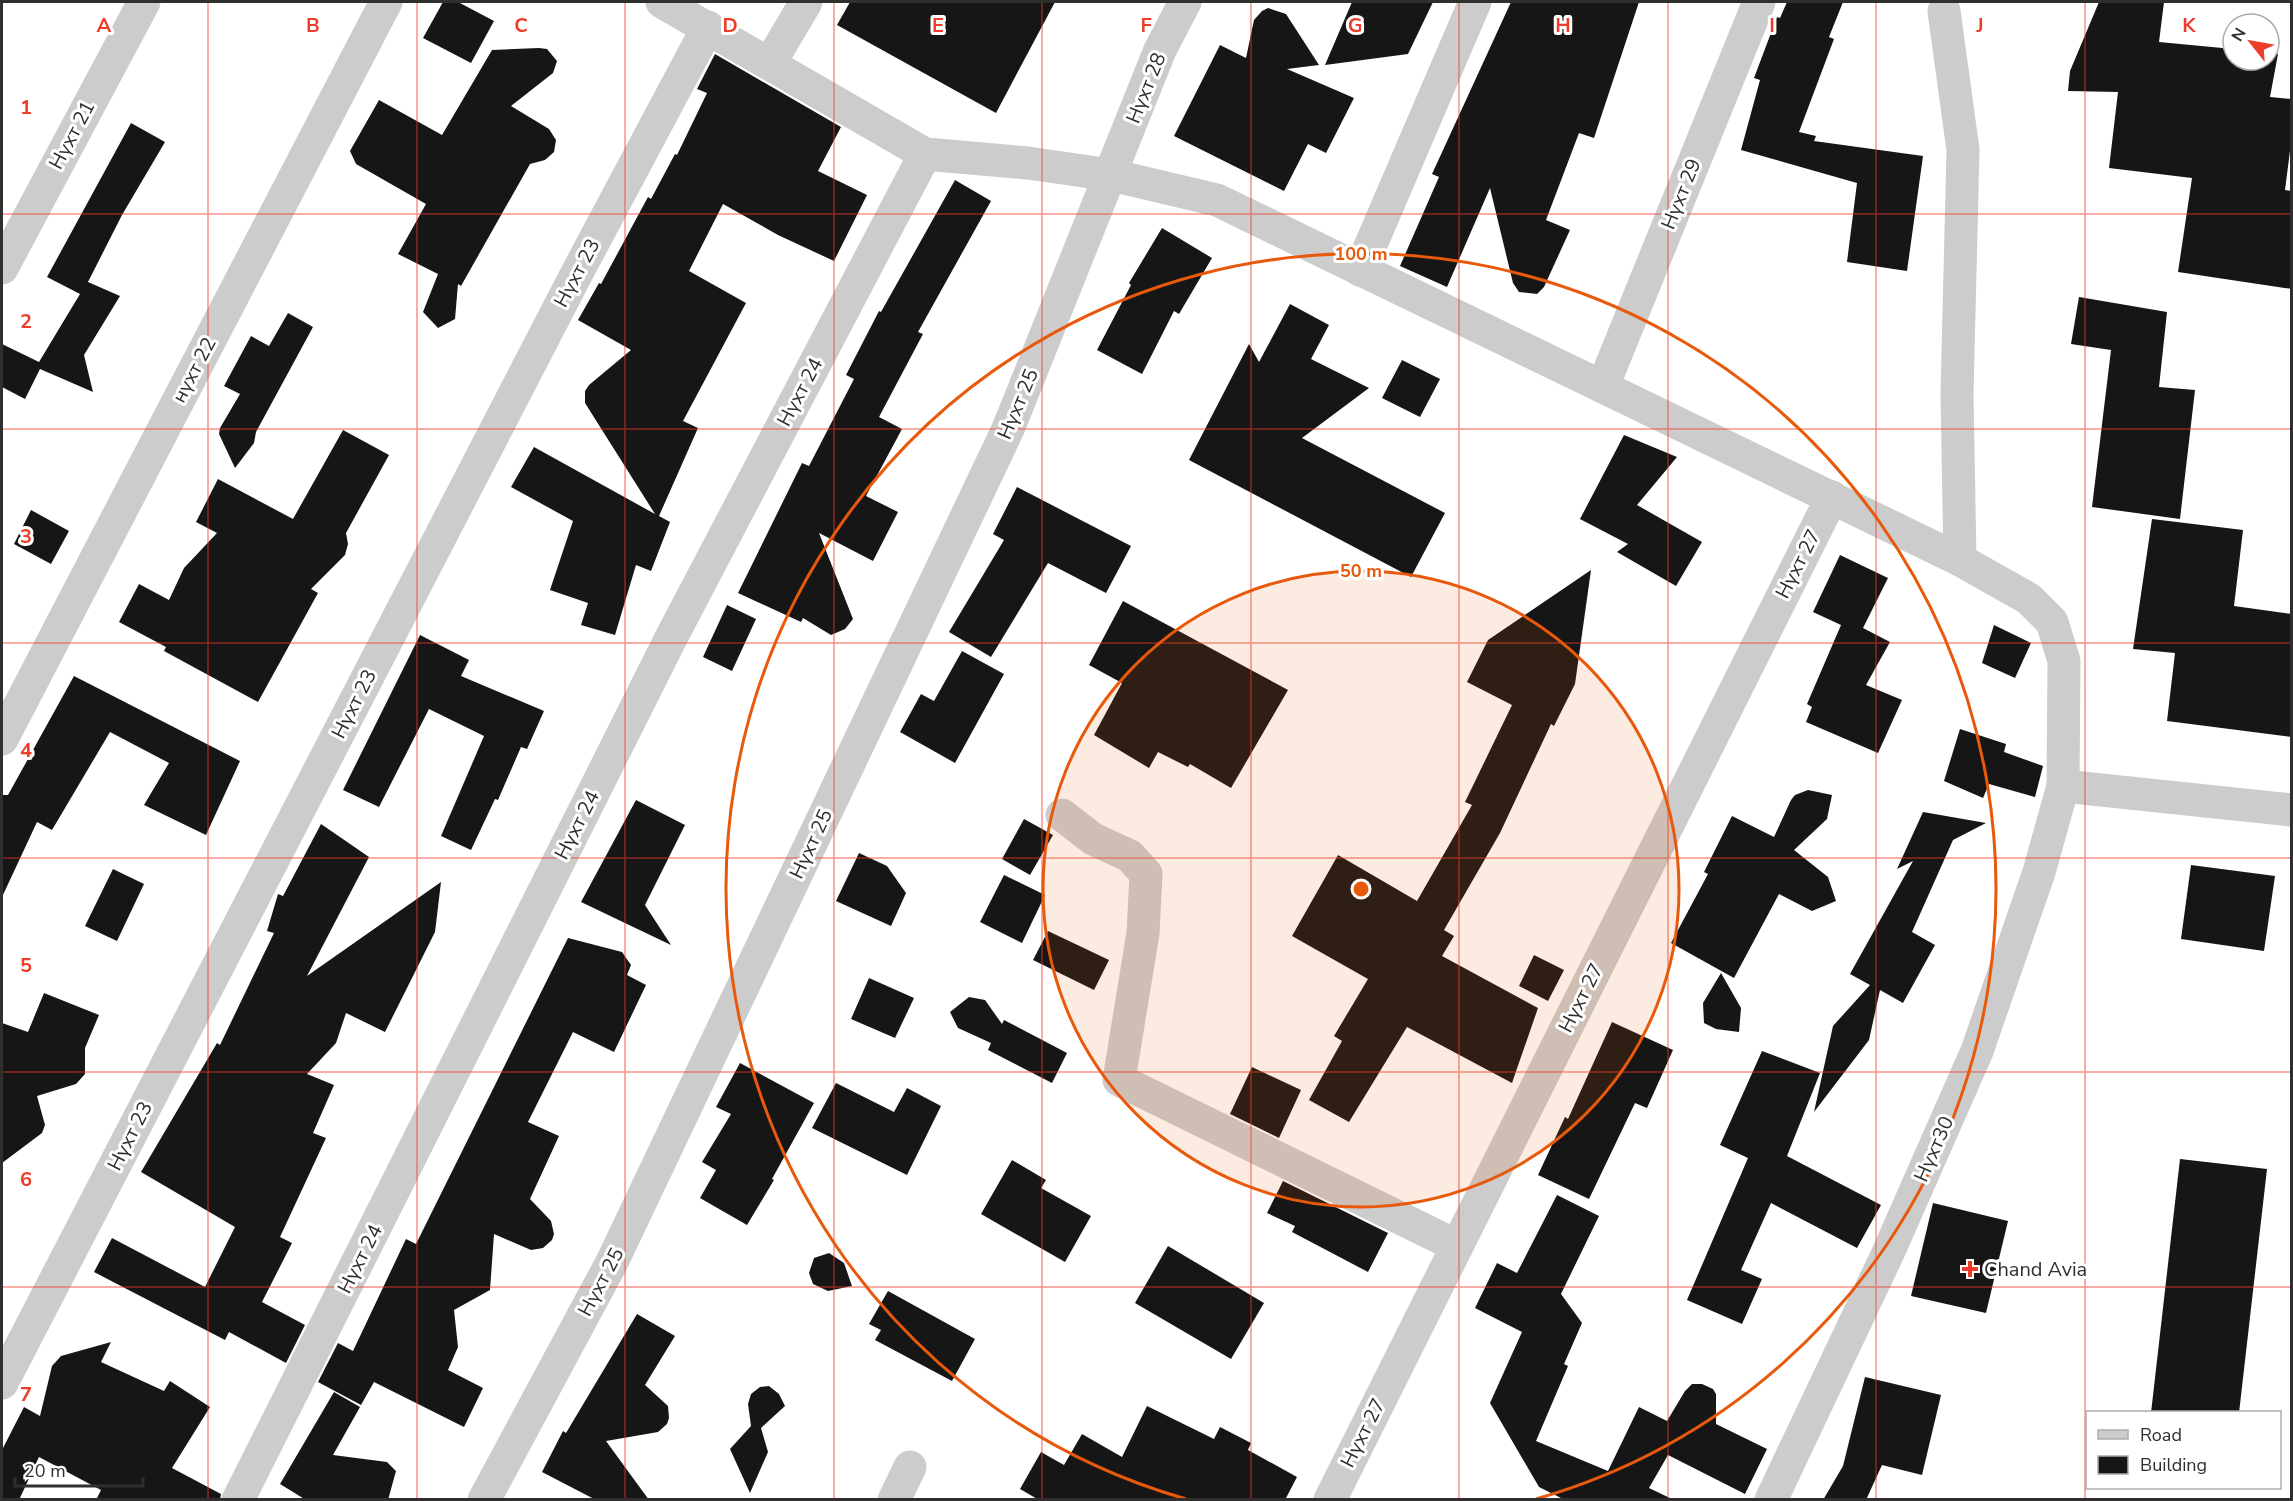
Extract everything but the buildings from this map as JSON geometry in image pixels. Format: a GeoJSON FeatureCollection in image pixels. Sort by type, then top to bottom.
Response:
{"type":"FeatureCollection","features":[{"type":"Feature","properties":{"kind":"street","name":"Нүхт 21"},"geometry":{"type":"LineString","coordinates":[[2,268],[144,2]]}},
{"type":"Feature","properties":{"kind":"street","name":"нүхт 22"},"geometry":{"type":"LineString","coordinates":[[2,739],[386,2]]}},
{"type":"Feature","properties":{"kind":"street"},"geometry":{"type":"LineString","coordinates":[[662,2],[925,154]]}},
{"type":"Feature","properties":{"kind":"street"},"geometry":{"type":"LineString","coordinates":[[770,63],[806,2]]}},
{"type":"Feature","properties":{"kind":"street","name":"Нүхт 28"},"geometry":{"type":"LineString","coordinates":[[1111,175],[1160,50],[1185,2]]}},
{"type":"Feature","properties":{"kind":"street"},"geometry":{"type":"LineString","coordinates":[[1360,270],[1474,2]]}},
{"type":"Feature","properties":{"kind":"street","name":"Нүхт 29"},"geometry":{"type":"LineString","coordinates":[[1603,386],[1759,2]]}},
{"type":"Feature","properties":{"kind":"street"},"geometry":{"type":"LineString","coordinates":[[1944,11],[1963,150],[1957,394],[1959,560]]}},
{"type":"Feature","properties":{"kind":"street","name":"Нүхт 23"},"geometry":{"type":"LineString","coordinates":[[2,1383],[578,271],[708,27]]}},
{"type":"Feature","properties":{"kind":"street","name":"Нүхт30"},"geometry":{"type":"LineString","coordinates":[[925,154],[1028,163],[1111,175],[1217,200],[1959,560],[2029,598],[2052,622],[2064,661],[2063,786],[2039,872],[1977,1051],[1888,1253],[1771,1500]]}},
{"type":"Feature","properties":{"kind":"street","name":"Нүхт 24"},"geometry":{"type":"LineString","coordinates":[[238,1500],[672,636],[925,154]]}},
{"type":"Feature","properties":{"kind":"street","name":"Нүхт 25"},"geometry":{"type":"LineString","coordinates":[[484,1500],[612,1262],[998,451],[1111,175]]}},
{"type":"Feature","properties":{"kind":"street","name":"Нүхт 27"},"geometry":{"type":"LineString","coordinates":[[1330,1500],[1832,497]]}},
{"type":"Feature","properties":{"kind":"street"},"geometry":{"type":"LineString","coordinates":[[2063,786],[2292,810]]}},
{"type":"Feature","properties":{"kind":"street"},"geometry":{"type":"LineString","coordinates":[[1062,815],[1093,839],[1130,856],[1146,874],[1143,933],[1119,1080],[1457,1246]]}},
{"type":"Feature","properties":{"kind":"street"},"geometry":{"type":"LineString","coordinates":[[894,1500],[910,1467]]}},
{"type":"Feature","properties":{"kind":"place","name":"Chand Avia"},"geometry":{"type":"Point","coordinates":[1970,1269]}}]}
